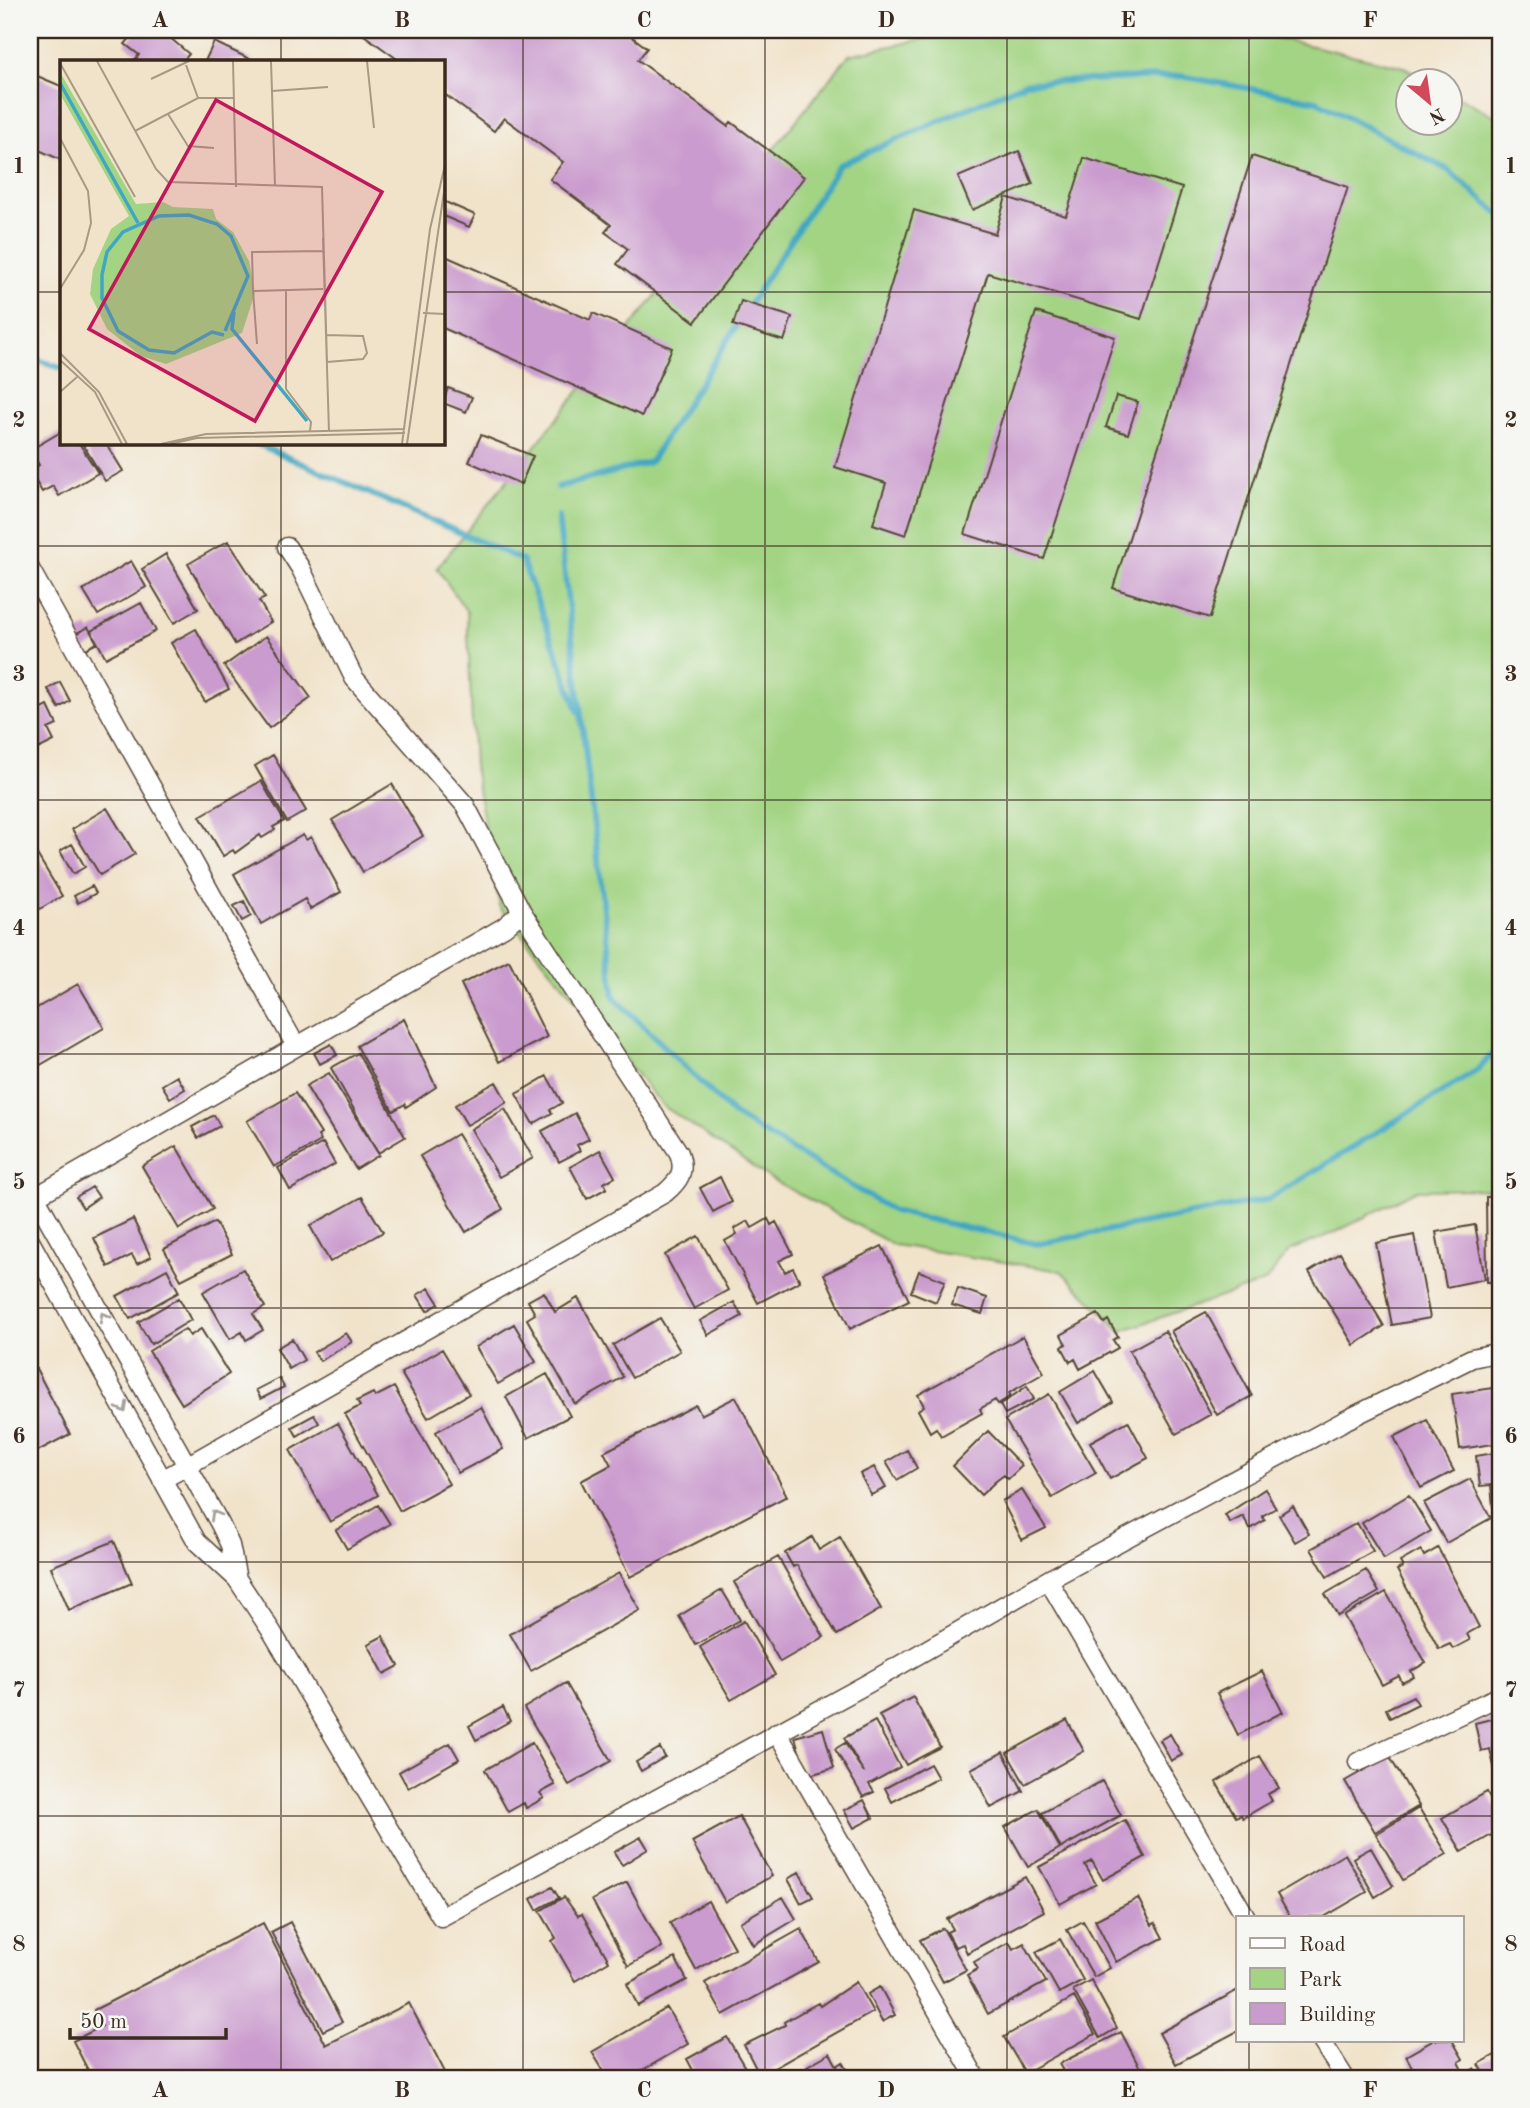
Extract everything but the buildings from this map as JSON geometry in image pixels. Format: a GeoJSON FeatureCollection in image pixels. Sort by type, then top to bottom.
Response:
{"type":"FeatureCollection","features":[{"type":"Feature","properties":{"kind":"street"},"geometry":{"type":"LineString","coordinates":[[162,1480],[665,1193],[678,1182],[683,1163],[522,912],[465,805],[355,678],[301,569],[287,547]]}},
{"type":"Feature","properties":{"kind":"street"},"geometry":{"type":"LineString","coordinates":[[30,569],[296,1046]]}},
{"type":"Feature","properties":{"kind":"street"},"geometry":{"type":"LineString","coordinates":[[237,1579],[230,1545],[32,1194],[504,927],[522,912]]}},
{"type":"Feature","properties":{"kind":"street"},"geometry":{"type":"LineString","coordinates":[[30,1241],[62,1294],[197,1542],[237,1579],[441,1917],[1048,1580],[1346,1420],[1472,1358],[1500,1352]]}},
{"type":"Feature","properties":{"kind":"street"},"geometry":{"type":"LineString","coordinates":[[1048,1580],[1245,1916]]}},
{"type":"Feature","properties":{"kind":"street"},"geometry":{"type":"LineString","coordinates":[[1358,1762],[1500,1696]]}},
{"type":"Feature","properties":{"kind":"street"},"geometry":{"type":"LineString","coordinates":[[777,1732],[976,2078]]}},
{"type":"Feature","properties":{"kind":"street"},"geometry":{"type":"LineString","coordinates":[[1322,2042],[1345,2078]]}},
{"type":"Feature","properties":{"kind":"green space"},"geometry":{"type":"Polygon","coordinates":[[[966,30],[1242,30],[1400,66],[1394,66],[1394,136],[1464,136],[1464,100],[1500,119],[1500,1189],[1417,1190],[1336,1232],[1289,1251],[1265,1282],[1121,1331],[1061,1271],[894,1245],[771,1179],[662,1105],[500,908],[474,767],[467,612],[437,568],[849,55],[966,30]]]}},
{"type":"Feature","properties":{"kind":"waterway"},"geometry":{"type":"LineString","coordinates":[[746,310],[839,165],[1025,83],[1181,76],[1317,101],[1448,170],[1500,215]]}},
{"type":"Feature","properties":{"kind":"waterway"},"geometry":{"type":"LineString","coordinates":[[558,487],[650,462],[741,319]]}},
{"type":"Feature","properties":{"kind":"waterway"},"geometry":{"type":"LineString","coordinates":[[30,357],[60,368]]}},
{"type":"Feature","properties":{"kind":"waterway"},"geometry":{"type":"LineString","coordinates":[[257,444],[522,560],[578,711]]}},
{"type":"Feature","properties":{"kind":"waterway"},"geometry":{"type":"LineString","coordinates":[[558,517],[614,997],[734,1115],[893,1211],[1037,1244],[1269,1199],[1479,1069],[1500,1045]]}}]}
